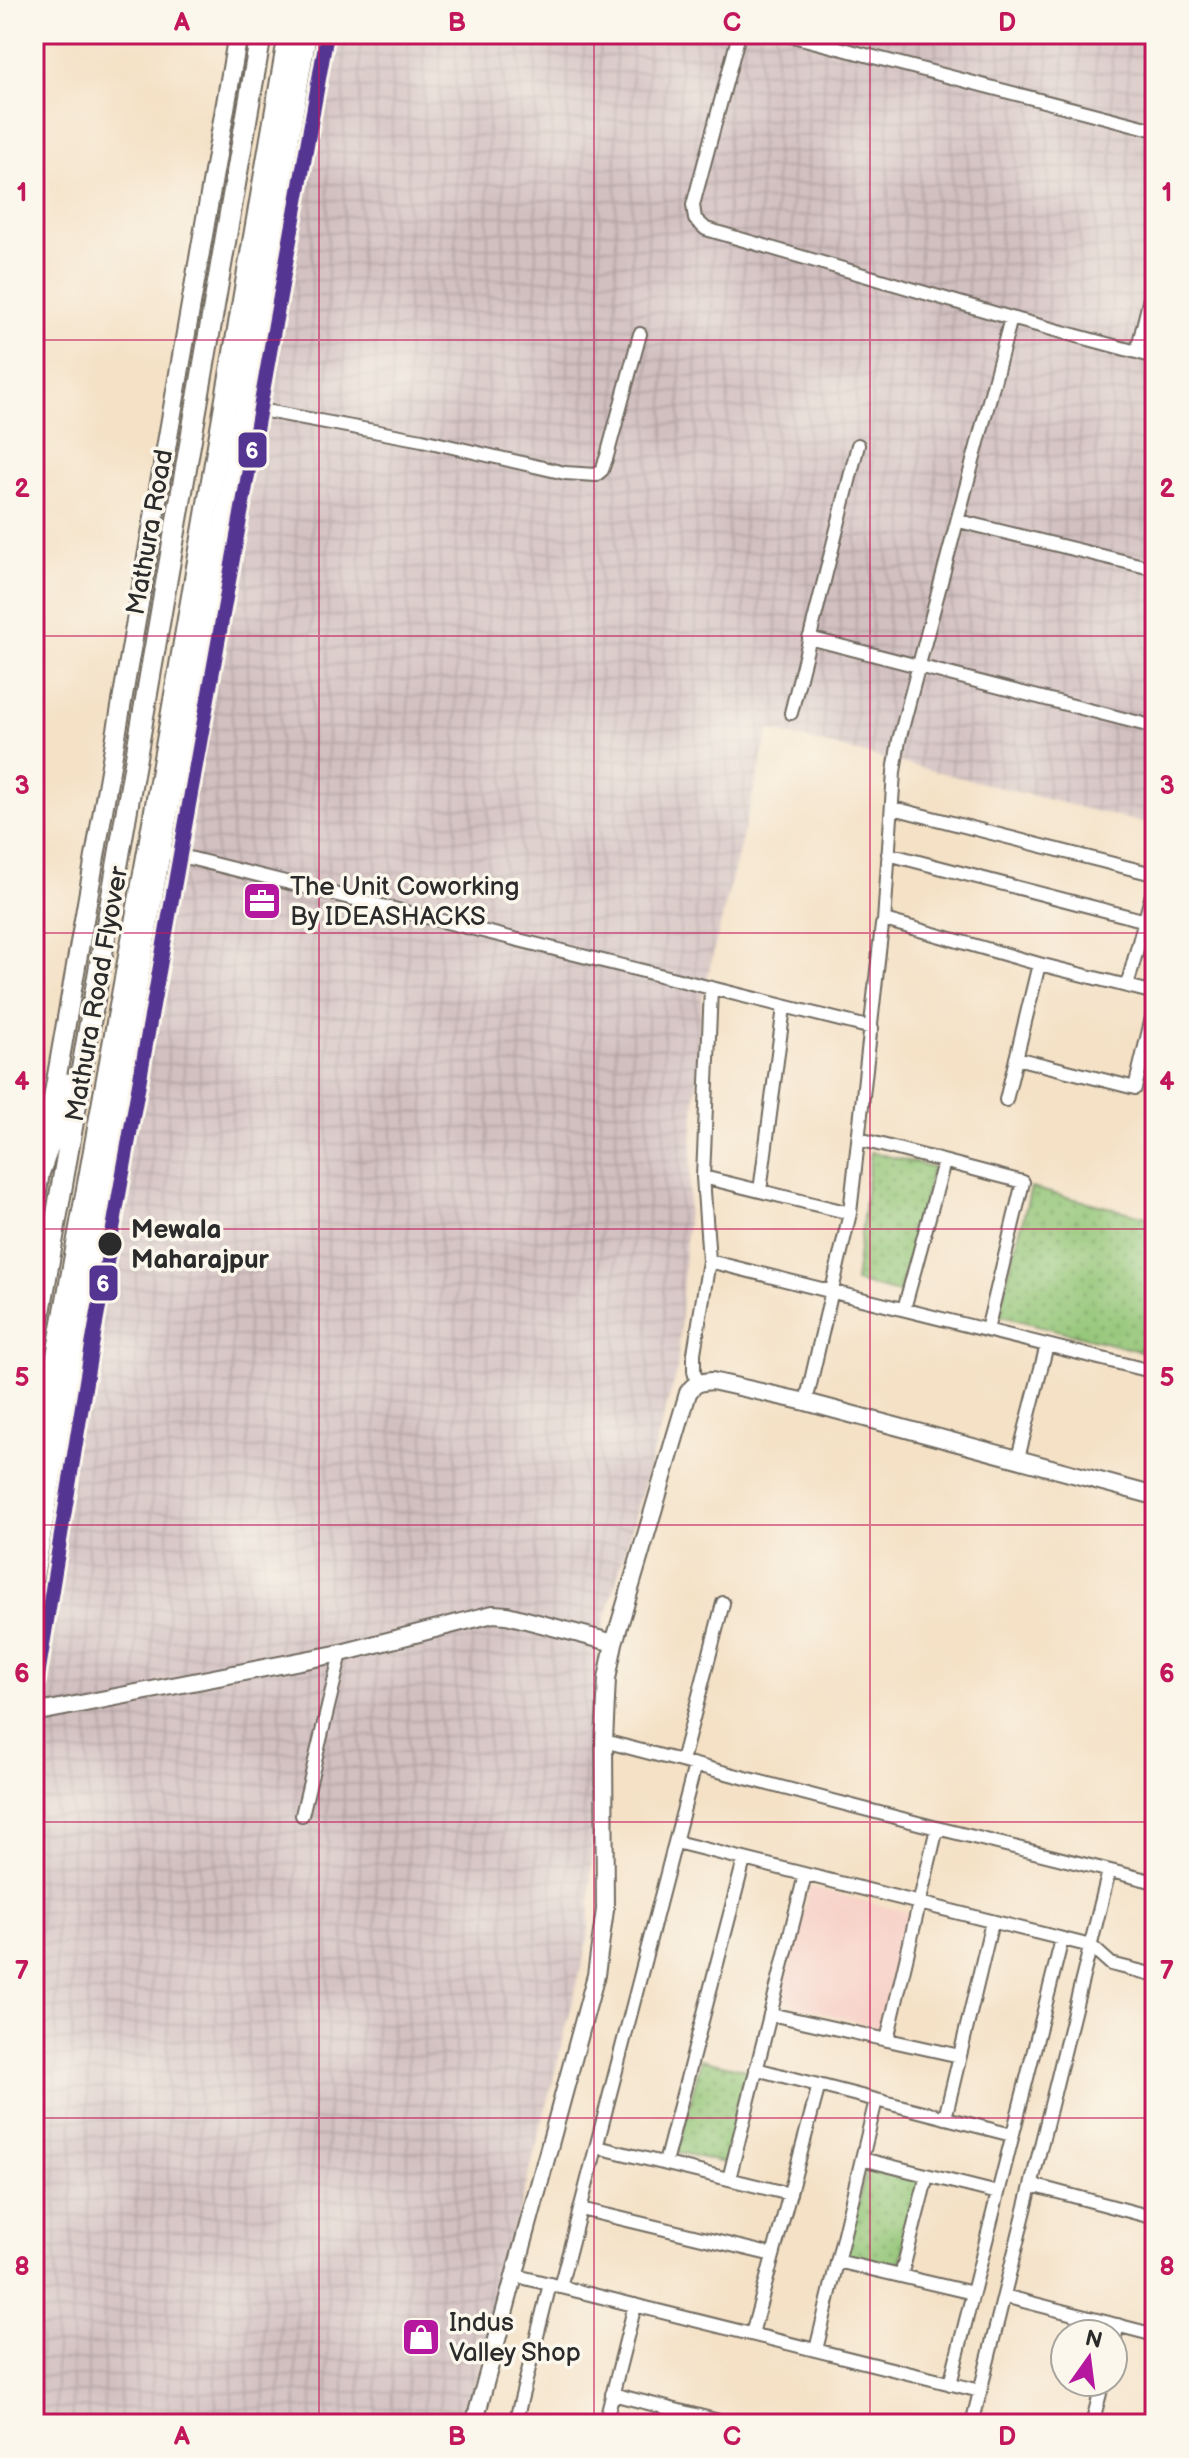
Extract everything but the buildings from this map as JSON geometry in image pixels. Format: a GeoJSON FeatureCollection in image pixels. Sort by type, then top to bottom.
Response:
{"type":"FeatureCollection","features":[{"type":"Feature","properties":{"kind":"highway","name":"Mathura Road"},"geometry":{"type":"LineString","coordinates":[[88,1038],[261,34]]}},
{"type":"Feature","properties":{"kind":"highway","name":"Mathura Road"},"geometry":{"type":"LineString","coordinates":[[198,562],[289,34]]}},
{"type":"Feature","properties":{"kind":"highway"},"geometry":{"type":"LineString","coordinates":[[192,688],[200,596],[198,562]]}},
{"type":"Feature","properties":{"kind":"highway","name":"Mathura Road Flyover"},"geometry":{"type":"LineString","coordinates":[[34,1483],[198,562]]}},
{"type":"Feature","properties":{"kind":"highway"},"geometry":{"type":"LineString","coordinates":[[40,1170],[88,1038]]}},
{"type":"Feature","properties":{"kind":"highway","name":"Mathura Road Flyover"},"geometry":{"type":"LineString","coordinates":[[34,1347],[88,1038]]}},
{"type":"Feature","properties":{"kind":"main road"},"geometry":{"type":"LineString","coordinates":[[34,1211],[238,34]]}},
{"type":"Feature","properties":{"kind":"main road"},"geometry":{"type":"LineString","coordinates":[[34,1577],[161,851],[244,407],[307,34]]}},
{"type":"Feature","properties":{"kind":"street"},"geometry":{"type":"LineString","coordinates":[[739,34],[693,205],[698,222],[713,232],[1155,357]]}},
{"type":"Feature","properties":{"kind":"street"},"geometry":{"type":"LineString","coordinates":[[785,34],[1155,130]]}},
{"type":"Feature","properties":{"kind":"street"},"geometry":{"type":"LineString","coordinates":[[1137,351],[1155,278]]}},
{"type":"Feature","properties":{"kind":"street"},"geometry":{"type":"LineString","coordinates":[[806,1402],[850,1213],[884,922],[899,740],[1011,318]]}},
{"type":"Feature","properties":{"kind":"street"},"geometry":{"type":"LineString","coordinates":[[244,407],[422,440],[565,473],[596,475],[602,470],[607,456],[640,334]]}},
{"type":"Feature","properties":{"kind":"street"},"geometry":{"type":"LineString","coordinates":[[791,713],[858,445]]}},
{"type":"Feature","properties":{"kind":"street"},"geometry":{"type":"LineString","coordinates":[[959,521],[1155,569]]}},
{"type":"Feature","properties":{"kind":"street"},"geometry":{"type":"LineString","coordinates":[[809,638],[1155,727]]}},
{"type":"Feature","properties":{"kind":"street"},"geometry":{"type":"LineString","coordinates":[[893,808],[1154,876],[1146,921],[1127,986]]}},
{"type":"Feature","properties":{"kind":"street"},"geometry":{"type":"LineString","coordinates":[[161,851],[872,1028]]}},
{"type":"Feature","properties":{"kind":"street"},"geometry":{"type":"LineString","coordinates":[[888,854],[1146,921]]}},
{"type":"Feature","properties":{"kind":"street"},"geometry":{"type":"LineString","coordinates":[[884,922],[1155,993]]}},
{"type":"Feature","properties":{"kind":"street"},"geometry":{"type":"LineString","coordinates":[[1006,1100],[1039,964]]}},
{"type":"Feature","properties":{"kind":"street"},"geometry":{"type":"LineString","coordinates":[[697,1384],[694,1353],[709,1261],[703,1177],[711,989]]}},
{"type":"Feature","properties":{"kind":"street"},"geometry":{"type":"LineString","coordinates":[[1016,1058],[1135,1088],[1155,1005]]}},
{"type":"Feature","properties":{"kind":"street"},"geometry":{"type":"LineString","coordinates":[[760,1191],[784,1007]]}},
{"type":"Feature","properties":{"kind":"street"},"geometry":{"type":"LineString","coordinates":[[859,1139],[1023,1183],[987,1330]]}},
{"type":"Feature","properties":{"kind":"street"},"geometry":{"type":"LineString","coordinates":[[904,1309],[944,1162]]}},
{"type":"Feature","properties":{"kind":"street"},"geometry":{"type":"LineString","coordinates":[[703,1177],[850,1213]]}},
{"type":"Feature","properties":{"kind":"street"},"geometry":{"type":"LineString","coordinates":[[709,1261],[1155,1372]]}},
{"type":"Feature","properties":{"kind":"street"},"geometry":{"type":"LineString","coordinates":[[1018,1458],[1047,1345]]}},
{"type":"Feature","properties":{"kind":"street"},"geometry":{"type":"LineString","coordinates":[[474,2424],[601,1951],[605,1910],[604,1741],[607,1679],[614,1643],[688,1393],[697,1384],[712,1381],[806,1402],[1155,1496]]}},
{"type":"Feature","properties":{"kind":"street"},"geometry":{"type":"LineString","coordinates":[[682,1761],[723,1603]]}},
{"type":"Feature","properties":{"kind":"street"},"geometry":{"type":"LineString","coordinates":[[34,1713],[341,1653],[493,1614],[614,1643]]}},
{"type":"Feature","properties":{"kind":"street"},"geometry":{"type":"LineString","coordinates":[[302,1815],[341,1653]]}},
{"type":"Feature","properties":{"kind":"street"},"geometry":{"type":"LineString","coordinates":[[604,1741],[1155,1882]]}},
{"type":"Feature","properties":{"kind":"street"},"geometry":{"type":"LineString","coordinates":[[515,2424],[581,2209],[695,1765]]}},
{"type":"Feature","properties":{"kind":"street"},"geometry":{"type":"LineString","coordinates":[[887,2040],[937,1828]]}},
{"type":"Feature","properties":{"kind":"street"},"geometry":{"type":"LineString","coordinates":[[676,1842],[1091,1946],[1111,1964],[1155,1975]]}},
{"type":"Feature","properties":{"kind":"street"},"geometry":{"type":"LineString","coordinates":[[665,2163],[744,1860]]}},
{"type":"Feature","properties":{"kind":"street"},"geometry":{"type":"LineString","coordinates":[[972,2424],[1109,1871]]}},
{"type":"Feature","properties":{"kind":"street"},"geometry":{"type":"LineString","coordinates":[[729,2179],[805,1875]]}},
{"type":"Feature","properties":{"kind":"street"},"geometry":{"type":"LineString","coordinates":[[945,2118],[992,1922]]}},
{"type":"Feature","properties":{"kind":"street"},"geometry":{"type":"LineString","coordinates":[[950,2384],[1062,1939]]}},
{"type":"Feature","properties":{"kind":"street"},"geometry":{"type":"LineString","coordinates":[[770,2014],[960,2056]]}},
{"type":"Feature","properties":{"kind":"street"},"geometry":{"type":"LineString","coordinates":[[756,2069],[1012,2135]]}},
{"type":"Feature","properties":{"kind":"street"},"geometry":{"type":"LineString","coordinates":[[752,2334],[819,2085]]}},
{"type":"Feature","properties":{"kind":"street"},"geometry":{"type":"LineString","coordinates":[[816,2350],[876,2100]]}},
{"type":"Feature","properties":{"kind":"street"},"geometry":{"type":"LineString","coordinates":[[597,2147],[790,2194]]}},
{"type":"Feature","properties":{"kind":"street"},"geometry":{"type":"LineString","coordinates":[[862,2159],[998,2193]]}},
{"type":"Feature","properties":{"kind":"street"},"geometry":{"type":"LineString","coordinates":[[901,2276],[927,2176]]}},
{"type":"Feature","properties":{"kind":"street"},"geometry":{"type":"LineString","coordinates":[[1032,2185],[1155,2218]]}},
{"type":"Feature","properties":{"kind":"street"},"geometry":{"type":"LineString","coordinates":[[581,2209],[773,2255]]}},
{"type":"Feature","properties":{"kind":"street"},"geometry":{"type":"LineString","coordinates":[[837,2261],[973,2293]]}},
{"type":"Feature","properties":{"kind":"street"},"geometry":{"type":"LineString","coordinates":[[513,2275],[980,2391]]}},
{"type":"Feature","properties":{"kind":"street"},"geometry":{"type":"LineString","coordinates":[[1004,2296],[1090,2318]]}},
{"type":"Feature","properties":{"kind":"street"},"geometry":{"type":"LineString","coordinates":[[605,2424],[635,2305]]}},
{"type":"Feature","properties":{"kind":"street"},"geometry":{"type":"LineString","coordinates":[[1129,2328],[1155,2335]]}},
{"type":"Feature","properties":{"kind":"street"},"geometry":{"type":"LineString","coordinates":[[612,2394],[731,2424]]}},
{"type":"Feature","properties":{"kind":"street"},"geometry":{"type":"LineString","coordinates":[[1092,2424],[1099,2398]]}},
{"type":"Feature","properties":{"kind":"shaded area"},"geometry":{"type":"Polygon","coordinates":[[[304,34],[1155,34],[1155,826],[769,730],[702,998],[677,1371],[598,1645],[589,1937],[466,2424],[34,2424],[34,1653],[304,34]]]}},
{"type":"Feature","properties":{"kind":"shaded area"},"geometry":{"type":"Polygon","coordinates":[[[810,1887],[910,1913],[880,2028],[780,2001],[810,1887]]]}},
{"type":"Feature","properties":{"kind":"green space"},"geometry":{"type":"Polygon","coordinates":[[[871,1152],[933,1167],[899,1293],[855,1282],[871,1152]]]}},
{"type":"Feature","properties":{"kind":"green space"},"geometry":{"type":"Polygon","coordinates":[[[1031,1188],[1155,1219],[1155,1339],[1151,1354],[998,1315],[1031,1188]]]}},
{"type":"Feature","properties":{"kind":"green space"},"geometry":{"type":"Polygon","coordinates":[[[701,2059],[747,2070],[724,2163],[678,2152],[701,2059]]]}},
{"type":"Feature","properties":{"kind":"green space"},"geometry":{"type":"Polygon","coordinates":[[[866,2170],[920,2182],[899,2268],[845,2255],[866,2170]]]}},
{"type":"Feature","properties":{"kind":"transit line","name":"6"},"geometry":{"type":"LineString","coordinates":[[34,1700],[90,1357],[327,34]]}},
{"type":"Feature","properties":{"kind":"place","name":"The Unit Coworking By IDEASHACKS"},"geometry":{"type":"Point","coordinates":[262,901]}},
{"type":"Feature","properties":{"kind":"place","name":"Mewala Maharajpur"},"geometry":{"type":"Point","coordinates":[110,1244]}},
{"type":"Feature","properties":{"kind":"place","name":"Indus Valley Shop"},"geometry":{"type":"Point","coordinates":[421,2337]}}]}
